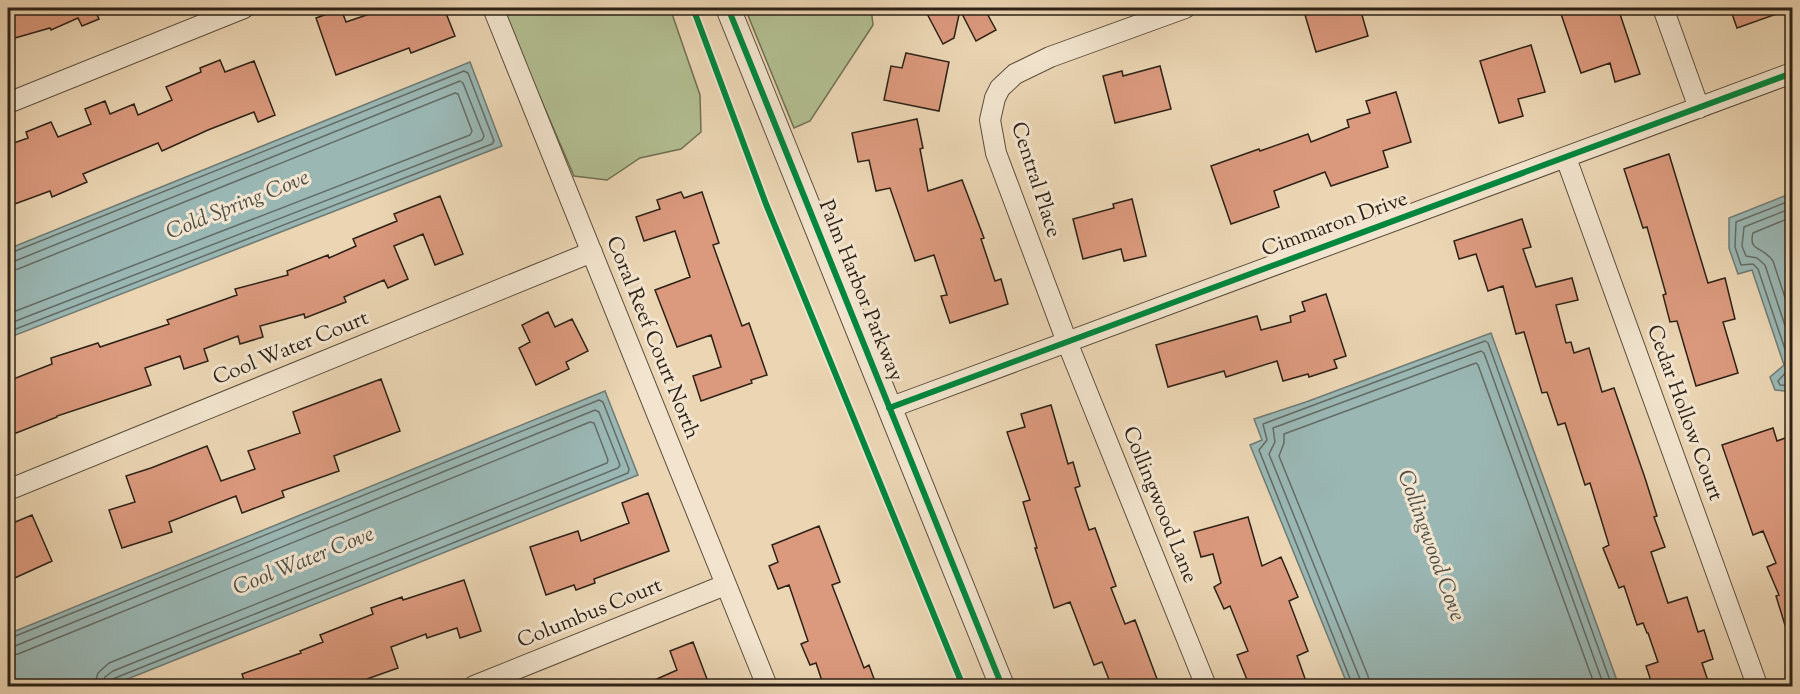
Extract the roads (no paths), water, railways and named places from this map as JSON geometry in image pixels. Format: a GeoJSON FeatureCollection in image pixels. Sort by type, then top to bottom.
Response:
{"type":"FeatureCollection","features":[{"type":"Feature","properties":{"kind":"street"},"geometry":{"type":"LineString","coordinates":[[8,103],[244,8]]}},
{"type":"Feature","properties":{"kind":"street","name":"Coral Reef Court North"},"geometry":{"type":"LineString","coordinates":[[493,8],[766,687]]}},
{"type":"Feature","properties":{"kind":"street","name":"Palm Harbor Parkway"},"geometry":{"type":"LineString","coordinates":[[728,8],[1002,687]]}},
{"type":"Feature","properties":{"kind":"street","name":"Central Place"},"geometry":{"type":"LineString","coordinates":[[1067,342],[994,147],[990,120],[995,98],[1000,88],[1015,74],[1035,63],[1185,8]]}},
{"type":"Feature","properties":{"kind":"street"},"geometry":{"type":"LineString","coordinates":[[1663,8],[1699,108]]}},
{"type":"Feature","properties":{"kind":"street","name":"Cimmaron Drive"},"geometry":{"type":"LineString","coordinates":[[889,408],[1792,73]]}},
{"type":"Feature","properties":{"kind":"street","name":"Cedar Hollow Court"},"geometry":{"type":"LineString","coordinates":[[1566,158],[1757,685]]}},
{"type":"Feature","properties":{"kind":"street","name":"Cool Water Court"},"geometry":{"type":"LineString","coordinates":[[8,490],[592,252]]}},
{"type":"Feature","properties":{"kind":"street","name":"Collingwood Lane"},"geometry":{"type":"LineString","coordinates":[[1067,342],[1206,687]]}},
{"type":"Feature","properties":{"kind":"street","name":"Columbus Court"},"geometry":{"type":"LineString","coordinates":[[474,687],[725,585]]}},
{"type":"Feature","properties":{"kind":"water","name":"Cold Spring Cove"},"geometry":{"type":"Polygon","coordinates":[[[470,62],[502,146],[8,338],[8,249],[470,62]]]}},
{"type":"Feature","properties":{"kind":"water"},"geometry":{"type":"Polygon","coordinates":[[[1792,193],[1792,392],[1775,390],[1770,377],[1784,365],[1752,270],[1738,274],[1729,248],[1729,218],[1792,193]]]}},
{"type":"Feature","properties":{"kind":"water","name":"Collingwood Cove"},"geometry":{"type":"Polygon","coordinates":[[[1491,333],[1619,686],[1348,686],[1250,445],[1262,440],[1254,419],[1491,333]]]}},
{"type":"Feature","properties":{"kind":"water","name":"Cool Water Cove"},"geometry":{"type":"Polygon","coordinates":[[[605,391],[638,475],[110,686],[8,686],[8,634],[605,391]]]}}]}
